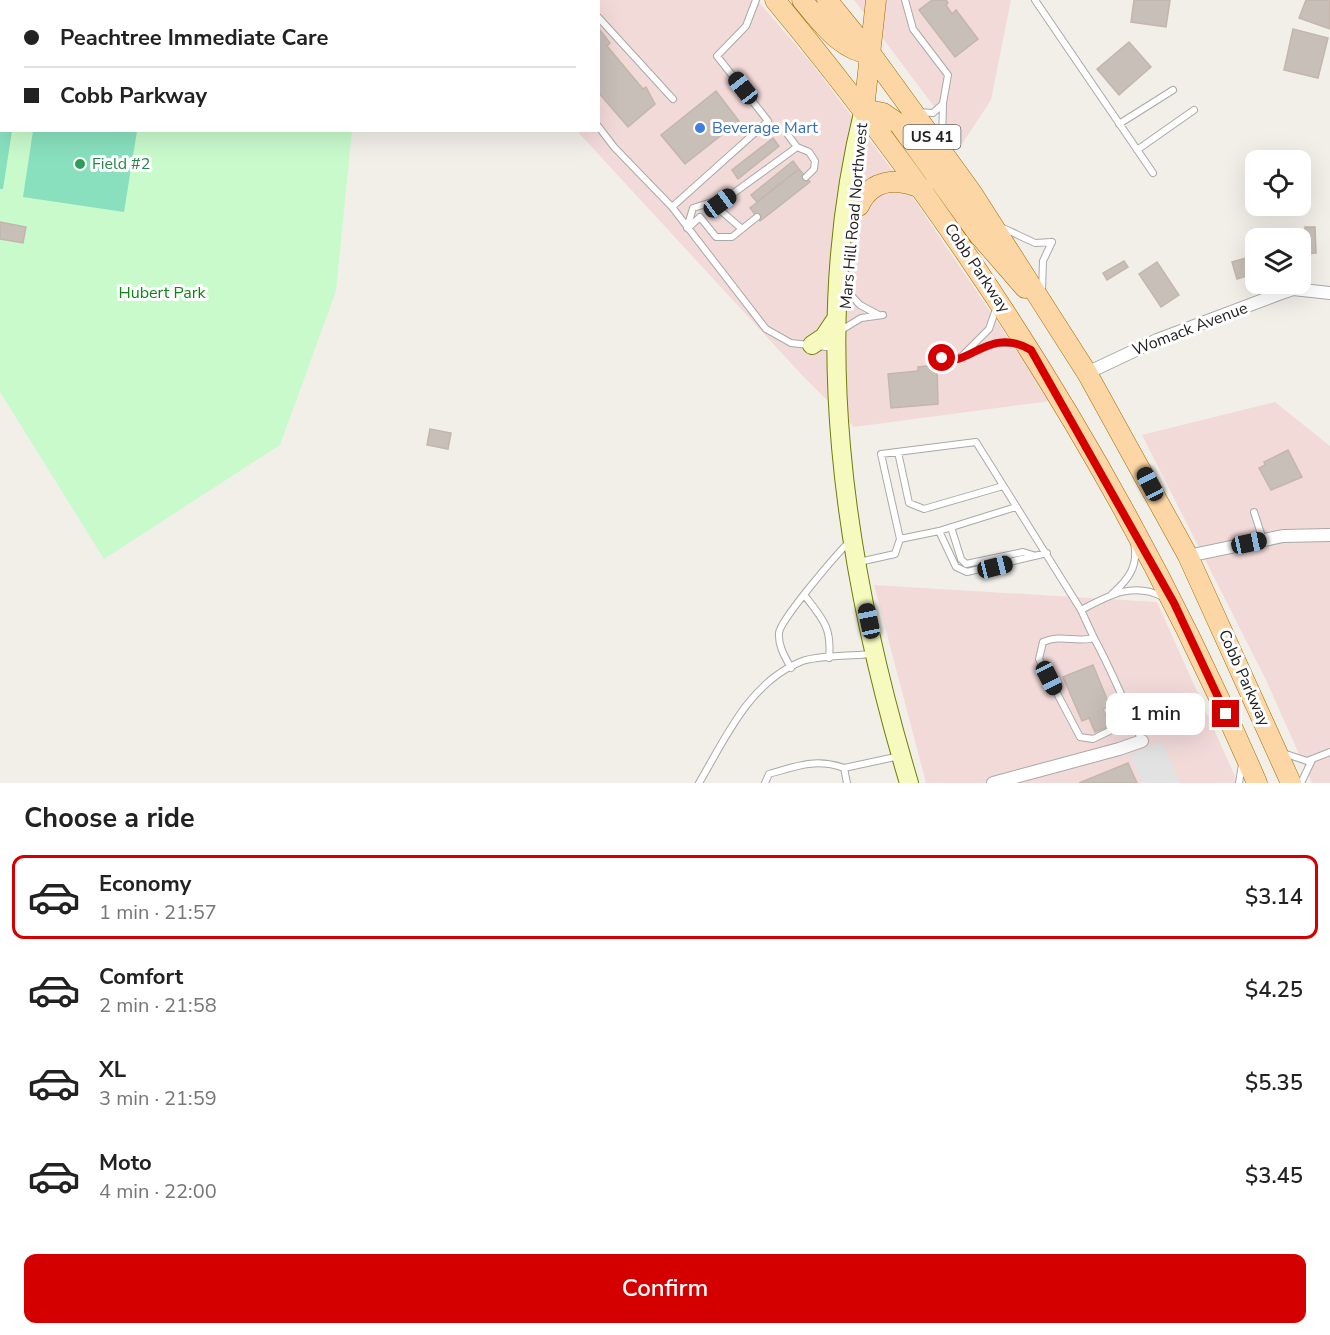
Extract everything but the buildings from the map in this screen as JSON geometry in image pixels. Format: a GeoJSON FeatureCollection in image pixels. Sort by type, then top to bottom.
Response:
{"type":"FeatureCollection","features":[{"type":"Feature","properties":{"kind":"main road","name":"Cobb Parkway"},"geometry":{"type":"LineString","coordinates":[[776,0],[864,109],[923,189],[995,293],[1031,350],[1125,512],[1174,603],[1257,783]]}},
{"type":"Feature","properties":{"kind":"main road"},"geometry":{"type":"LineString","coordinates":[[802,0],[837,39],[856,51],[871,54]]}},
{"type":"Feature","properties":{"kind":"main road","name":"Cobb Parkway"},"geometry":{"type":"LineString","coordinates":[[827,0],[912,109],[991,221],[1087,373],[1188,556],[1291,783]]}},
{"type":"Feature","properties":{"kind":"main road"},"geometry":{"type":"LineString","coordinates":[[876,0],[864,109],[883,113],[899,123],[997,258],[1046,306]]}},
{"type":"Feature","properties":{"kind":"main road"},"geometry":{"type":"LineString","coordinates":[[858,206],[873,188],[889,181],[923,189]]}},
{"type":"Feature","properties":{"kind":"street","name":"Mars Hill Road Northwest"},"geometry":{"type":"LineString","coordinates":[[840,324],[849,293],[858,206],[864,109]]}},
{"type":"Feature","properties":{"kind":"street","name":"Mars Hill Road Northwest"},"geometry":{"type":"LineString","coordinates":[[864,109],[850,164],[838,348],[840,446],[851,539],[876,654],[909,783]]}},
{"type":"Feature","properties":{"kind":"street","name":"Womack Avenue"},"geometry":{"type":"LineString","coordinates":[[1087,373],[1157,340],[1279,294],[1293,290],[1330,293]]}},
{"type":"Feature","properties":{"kind":"street"},"geometry":{"type":"LineString","coordinates":[[812,345],[840,324]]}},
{"type":"Feature","properties":{"kind":"street"},"geometry":{"type":"LineString","coordinates":[[1188,556],[1300,534],[1330,536]]}},
{"type":"Feature","properties":{"kind":"street"},"geometry":{"type":"LineString","coordinates":[[993,783],[1119,750],[1142,741]]}},
{"type":"Feature","properties":{"kind":"lane"},"geometry":{"type":"LineString","coordinates":[[672,207],[768,121],[717,56],[746,26],[756,0]]}},
{"type":"Feature","properties":{"kind":"lane"},"geometry":{"type":"LineString","coordinates":[[905,0],[913,29],[948,75],[943,104],[944,154]]}},
{"type":"Feature","properties":{"kind":"lane"},"geometry":{"type":"LineString","coordinates":[[1035,0],[1153,173]]}},
{"type":"Feature","properties":{"kind":"lane"},"geometry":{"type":"LineString","coordinates":[[600,18],[673,99]]}},
{"type":"Feature","properties":{"kind":"lane"},"geometry":{"type":"LineString","coordinates":[[1119,124],[1173,90]]}},
{"type":"Feature","properties":{"kind":"lane"},"geometry":{"type":"LineString","coordinates":[[912,109],[933,113],[943,104]]}},
{"type":"Feature","properties":{"kind":"lane"},"geometry":{"type":"LineString","coordinates":[[1137,150],[1194,110]]}},
{"type":"Feature","properties":{"kind":"lane"},"geometry":{"type":"LineString","coordinates":[[600,128],[672,207],[766,329],[791,343],[838,348]]}},
{"type":"Feature","properties":{"kind":"lane"},"geometry":{"type":"LineString","coordinates":[[788,135],[797,147],[809,152],[815,162],[814,169],[806,177]]}},
{"type":"Feature","properties":{"kind":"lane"},"geometry":{"type":"LineString","coordinates":[[687,228],[693,208],[712,202],[720,203],[797,147]]}},
{"type":"Feature","properties":{"kind":"lane"},"geometry":{"type":"LineString","coordinates":[[712,202],[741,229]]}},
{"type":"Feature","properties":{"kind":"lane"},"geometry":{"type":"LineString","coordinates":[[687,228],[700,217],[716,237],[732,237],[757,217]]}},
{"type":"Feature","properties":{"kind":"lane"},"geometry":{"type":"LineString","coordinates":[[991,221],[1026,241],[1045,244],[1052,242],[1042,261],[1046,306]]}},
{"type":"Feature","properties":{"kind":"lane"},"geometry":{"type":"LineString","coordinates":[[840,324],[880,315],[860,305],[849,293]]}},
{"type":"Feature","properties":{"kind":"lane"},"geometry":{"type":"LineString","coordinates":[[962,356],[989,329],[995,315],[995,293]]}},
{"type":"Feature","properties":{"kind":"lane"},"geometry":{"type":"LineString","coordinates":[[934,349],[946,359],[955,360],[1003,341],[1015,342],[1031,350]]}},
{"type":"Feature","properties":{"kind":"lane"},"geometry":{"type":"LineString","coordinates":[[856,563],[895,554],[900,539],[881,454],[976,442],[1081,610],[1142,741]]}},
{"type":"Feature","properties":{"kind":"lane"},"geometry":{"type":"LineString","coordinates":[[898,452],[909,503],[924,509],[1003,486]]}},
{"type":"Feature","properties":{"kind":"lane"},"geometry":{"type":"LineString","coordinates":[[900,539],[939,531],[1016,507]]}},
{"type":"Feature","properties":{"kind":"lane"},"geometry":{"type":"LineString","coordinates":[[1112,594],[1131,574],[1135,563],[1135,548],[1125,512]]}},
{"type":"Feature","properties":{"kind":"lane"},"geometry":{"type":"LineString","coordinates":[[1254,512],[1263,540]]}},
{"type":"Feature","properties":{"kind":"lane"},"geometry":{"type":"LineString","coordinates":[[951,527],[961,559],[966,564],[1023,552],[1037,557]]}},
{"type":"Feature","properties":{"kind":"lane"},"geometry":{"type":"LineString","coordinates":[[939,531],[956,567],[962,571],[973,573],[1047,553]]}},
{"type":"Feature","properties":{"kind":"lane"},"geometry":{"type":"LineString","coordinates":[[790,668],[779,645],[779,630],[827,564],[851,539]]}},
{"type":"Feature","properties":{"kind":"lane"},"geometry":{"type":"LineString","coordinates":[[1081,610],[1112,594],[1137,589],[1160,595],[1174,603]]}},
{"type":"Feature","properties":{"kind":"lane"},"geometry":{"type":"LineString","coordinates":[[805,596],[824,620],[829,633],[828,658]]}},
{"type":"Feature","properties":{"kind":"lane"},"geometry":{"type":"LineString","coordinates":[[1094,638],[1085,641],[1052,638],[1043,642],[1039,659],[1082,739],[1093,739],[1132,720]]}},
{"type":"Feature","properties":{"kind":"lane"},"geometry":{"type":"LineString","coordinates":[[699,783],[729,730],[763,685],[801,661],[876,654]]}},
{"type":"Feature","properties":{"kind":"lane"},"geometry":{"type":"LineString","coordinates":[[1276,748],[1294,759],[1312,760],[1330,752]]}},
{"type":"Feature","properties":{"kind":"lane"},"geometry":{"type":"LineString","coordinates":[[1239,783],[1242,749]]}},
{"type":"Feature","properties":{"kind":"lane"},"geometry":{"type":"LineString","coordinates":[[765,783],[769,774],[800,765],[827,762],[844,768],[901,756]]}},
{"type":"Feature","properties":{"kind":"lane"},"geometry":{"type":"LineString","coordinates":[[1301,783],[1305,769],[1312,760]]}},
{"type":"Feature","properties":{"kind":"lane"},"geometry":{"type":"LineString","coordinates":[[844,768],[847,783]]}},
{"type":"Feature","properties":{"kind":"shaded area"},"geometry":{"type":"Polygon","coordinates":[[[600,0],[757,0],[813,65],[911,195],[1051,401],[854,427],[800,373],[578,132],[600,132],[600,0]]]}},
{"type":"Feature","properties":{"kind":"shaded area"},"geometry":{"type":"Polygon","coordinates":[[[854,0],[1011,0],[991,100],[962,144],[854,0]]]}},
{"type":"Feature","properties":{"kind":"shaded area"},"geometry":{"type":"Polygon","coordinates":[[[1275,402],[1330,446],[1330,783],[1312,783],[1266,680],[1142,435],[1275,402]]]}},
{"type":"Feature","properties":{"kind":"shaded area"},"geometry":{"type":"Polygon","coordinates":[[[874,585],[1157,602],[1238,783],[926,783],[874,585]]]}},
{"type":"Feature","properties":{"kind":"shaded area"},"geometry":{"type":"Polygon","coordinates":[[[1162,741],[1180,783],[1142,783],[1130,755],[1162,741]]]}},
{"type":"Feature","properties":{"kind":"green space","name":"Hubert Park"},"geometry":{"type":"Polygon","coordinates":[[[0,132],[352,132],[336,291],[280,445],[104,559],[0,392],[0,132]]]}},
{"type":"Feature","properties":{"kind":"green space"},"geometry":{"type":"Polygon","coordinates":[[[0,132],[12,132],[3,189],[0,189],[0,132]]]}},
{"type":"Feature","properties":{"kind":"green space","name":"Field #2"},"geometry":{"type":"Polygon","coordinates":[[[33,132],[137,132],[124,212],[23,197],[33,132]]]}},
{"type":"Feature","properties":{"kind":"place","name":"Beverage Mart"},"geometry":{"type":"Point","coordinates":[700,128]}},
{"type":"Feature","properties":{"kind":"place","name":"Field #2"},"geometry":{"type":"Point","coordinates":[80,164]}},
{"type":"Feature","properties":{"kind":"route"},"geometry":{"type":"LineString","coordinates":[[942,358],[955,360],[990,344],[1003,341],[1015,342],[1031,350],[1090,450],[1174,603],[1226,714]]}}]}
